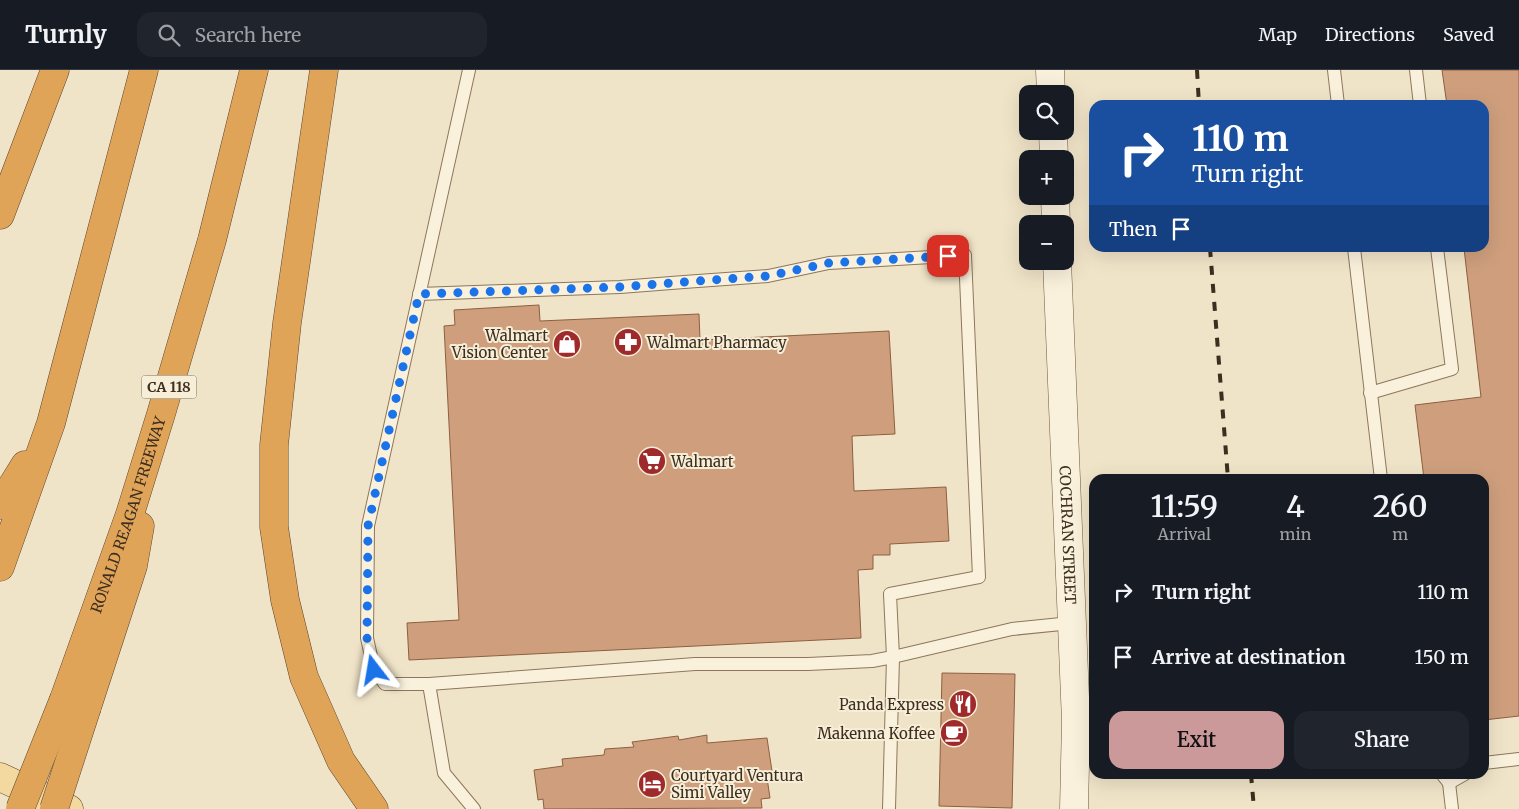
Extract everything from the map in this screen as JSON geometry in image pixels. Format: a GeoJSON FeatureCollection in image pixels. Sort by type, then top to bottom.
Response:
{"type":"FeatureCollection","features":[{"type":"Feature","properties":{"kind":"highway"},"geometry":{"type":"LineString","coordinates":[[0,215],[55,70]]}},
{"type":"Feature","properties":{"kind":"highway"},"geometry":{"type":"LineString","coordinates":[[0,567],[51,423],[144,70]]}},
{"type":"Feature","properties":{"kind":"highway","name":"RONALD REAGAN FREEWAY"},"geometry":{"type":"LineString","coordinates":[[76,703],[133,566],[161,414],[212,240],[254,70]]}},
{"type":"Feature","properties":{"kind":"highway"},"geometry":{"type":"LineString","coordinates":[[324,70],[287,324],[274,445],[274,527],[285,600],[304,677],[341,761],[374,809]]}},
{"type":"Feature","properties":{"kind":"highway"},"geometry":{"type":"LineString","coordinates":[[0,505],[51,423]]}},
{"type":"Feature","properties":{"kind":"highway"},"geometry":{"type":"LineString","coordinates":[[20,809],[76,703]]}},
{"type":"Feature","properties":{"kind":"highway"},"geometry":{"type":"LineString","coordinates":[[54,809],[76,703]]}},
{"type":"Feature","properties":{"kind":"main road"},"geometry":{"type":"LineString","coordinates":[[1050,70],[1051,85]]}},
{"type":"Feature","properties":{"kind":"main road","name":"COCHRAN STREET"},"geometry":{"type":"LineString","coordinates":[[1058,270],[1076,721],[1074,809]]}},
{"type":"Feature","properties":{"kind":"main road"},"geometry":{"type":"LineString","coordinates":[[0,777],[69,809]]}},
{"type":"Feature","properties":{"kind":"lane"},"geometry":{"type":"LineString","coordinates":[[469,70],[368,526],[367,638],[374,670],[386,684],[429,684],[695,664],[808,664],[872,661],[893,658],[1012,629],[1071,624]]}},
{"type":"Feature","properties":{"kind":"lane"},"geometry":{"type":"LineString","coordinates":[[1334,70],[1337,100]]}},
{"type":"Feature","properties":{"kind":"lane"},"geometry":{"type":"LineString","coordinates":[[1416,70],[1419,100]]}},
{"type":"Feature","properties":{"kind":"lane"},"geometry":{"type":"LineString","coordinates":[[1354,252],[1380,474]]}},
{"type":"Feature","properties":{"kind":"lane"},"geometry":{"type":"LineString","coordinates":[[1370,393],[1452,368],[1438,252]]}},
{"type":"Feature","properties":{"kind":"lane"},"geometry":{"type":"LineString","coordinates":[[419,294],[620,287],[768,276],[829,263],[965,255],[979,577],[890,594],[893,658],[889,809]]}},
{"type":"Feature","properties":{"kind":"lane"},"geometry":{"type":"LineString","coordinates":[[429,684],[444,773],[474,809]]}},
{"type":"Feature","properties":{"kind":"lane"},"geometry":{"type":"LineString","coordinates":[[1489,762],[1519,759]]}},
{"type":"Feature","properties":{"kind":"lane"},"geometry":{"type":"LineString","coordinates":[[1445,779],[1452,809]]}},
{"type":"Feature","properties":{"kind":"building"},"geometry":{"type":"Polygon","coordinates":[[[1442,70],[1519,70],[1519,716],[1489,719],[1489,474],[1423,474],[1415,405],[1481,397],[1464,252],[1489,252],[1489,100],[1446,100],[1442,70]]]}},
{"type":"Feature","properties":{"kind":"building","name":"Walmart"},"geometry":{"type":"Polygon","coordinates":[[[539,305],[540,321],[699,314],[700,340],[889,331],[895,434],[852,436],[854,491],[946,487],[949,541],[890,544],[890,555],[873,555],[873,569],[858,570],[861,638],[409,660],[407,623],[459,620],[444,326],[455,325],[454,310],[539,305]]]}},
{"type":"Feature","properties":{"kind":"building"},"geometry":{"type":"Polygon","coordinates":[[[942,673],[1015,674],[1012,808],[939,806],[942,673]]]}},
{"type":"Feature","properties":{"kind":"building","name":"Courtyard Ventura Simi Valley"},"geometry":{"type":"Polygon","coordinates":[[[707,735],[707,743],[767,738],[772,771],[766,771],[770,798],[761,799],[762,808],[544,809],[543,799],[538,800],[534,770],[563,766],[562,759],[604,755],[605,749],[634,747],[632,742],[678,736],[679,740],[707,735]]]}},
{"type":"Feature","properties":{"kind":"railway"},"geometry":{"type":"LineString","coordinates":[[1197,70],[1199,100]]}},
{"type":"Feature","properties":{"kind":"railway"},"geometry":{"type":"LineString","coordinates":[[1210,252],[1228,474]]}},
{"type":"Feature","properties":{"kind":"railway"},"geometry":{"type":"LineString","coordinates":[[1251,779],[1254,809]]}},
{"type":"Feature","properties":{"kind":"place","name":"Walmart Pharmacy"},"geometry":{"type":"Point","coordinates":[628,342]}},
{"type":"Feature","properties":{"kind":"place","name":"Walmart Vision Center"},"geometry":{"type":"Point","coordinates":[567,344]}},
{"type":"Feature","properties":{"kind":"place","name":"Walmart"},"geometry":{"type":"Point","coordinates":[652,461]}},
{"type":"Feature","properties":{"kind":"place","name":"Panda Express"},"geometry":{"type":"Point","coordinates":[963,704]}},
{"type":"Feature","properties":{"kind":"place","name":"Makenna Koffee"},"geometry":{"type":"Point","coordinates":[954,733]}},
{"type":"Feature","properties":{"kind":"place","name":"Courtyard Ventura Simi Valley"},"geometry":{"type":"Point","coordinates":[652,784]}},
{"type":"Feature","properties":{"kind":"route"},"geometry":{"type":"LineString","coordinates":[[374,670],[367,638],[368,526],[419,294],[620,287],[768,276],[829,263],[948,256]]}}]}
